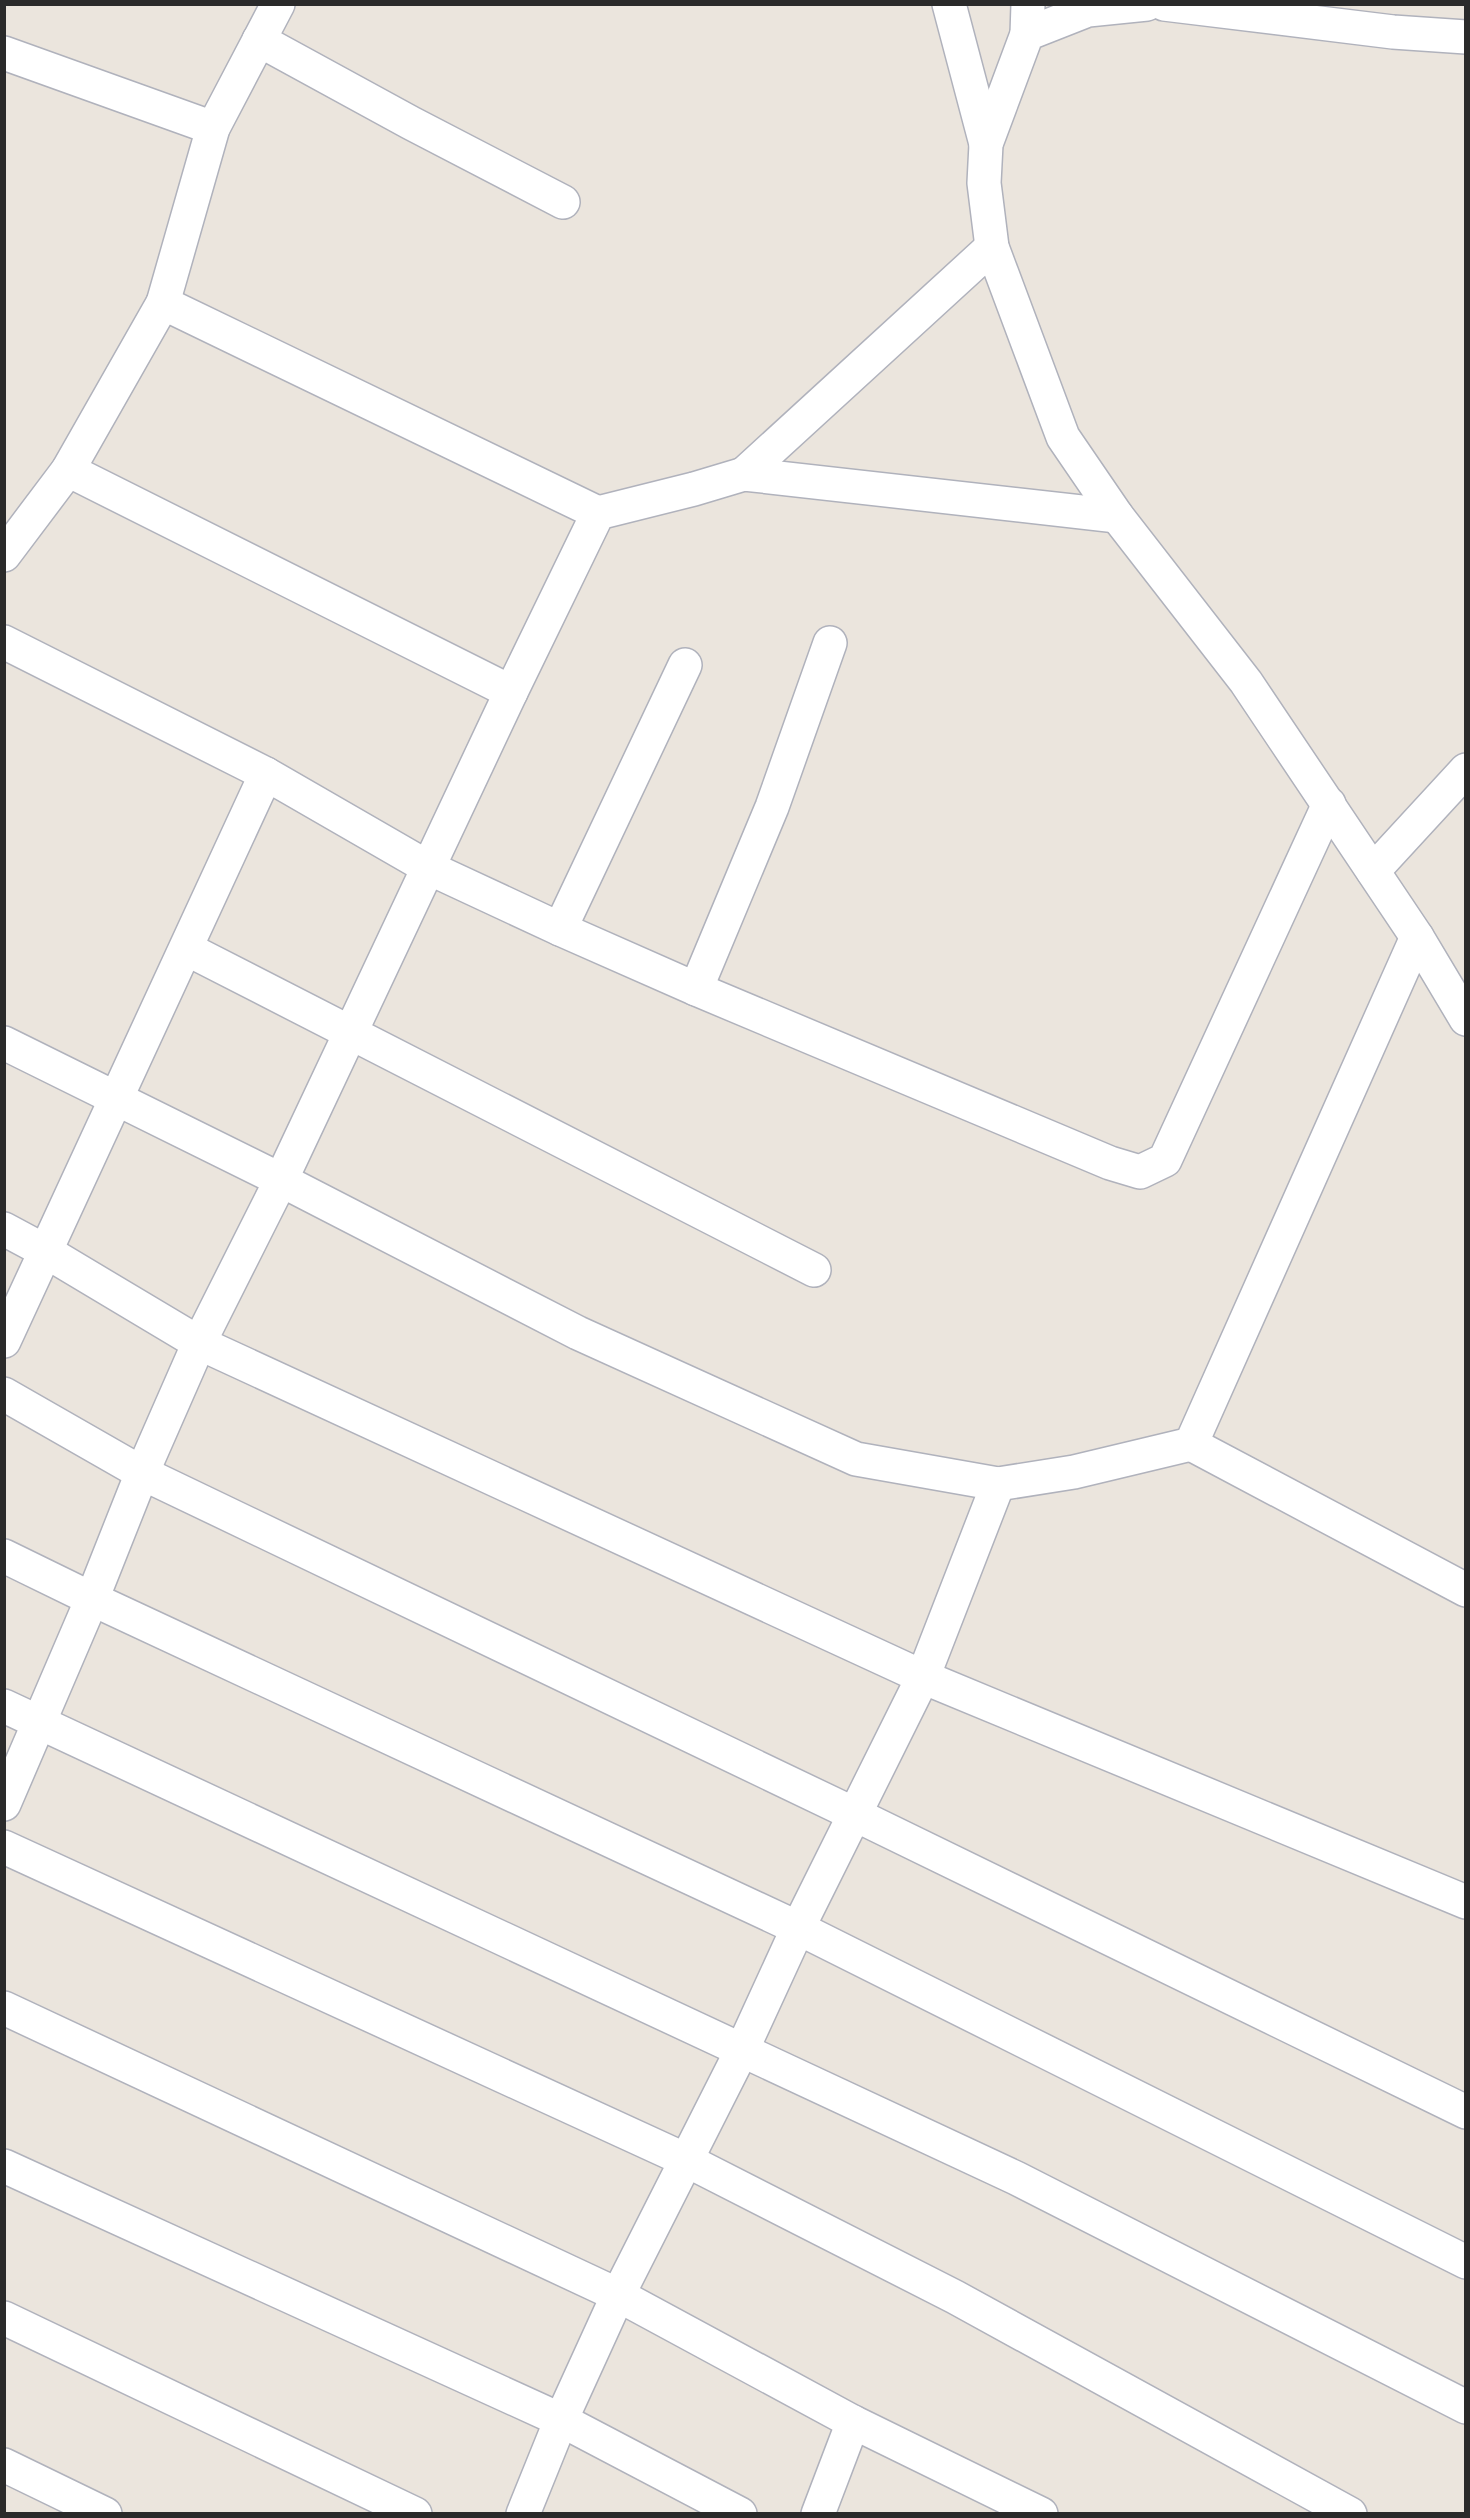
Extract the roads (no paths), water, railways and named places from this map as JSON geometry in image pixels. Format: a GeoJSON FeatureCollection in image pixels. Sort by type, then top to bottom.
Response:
{"type":"FeatureCollection","features":[{"type":"Feature","properties":{"kind":"street"},"geometry":{"type":"LineString","coordinates":[[4,555],[68,470],[163,303],[213,128],[278,4]]}},
{"type":"Feature","properties":{"kind":"street"},"geometry":{"type":"LineString","coordinates":[[949,4],[986,144]]}},
{"type":"Feature","properties":{"kind":"street"},"geometry":{"type":"LineString","coordinates":[[1147,4],[1027,19],[986,144],[984,183],[992,247],[1063,437],[1117,516],[1246,682],[1417,937],[1466,1019]]}},
{"type":"Feature","properties":{"kind":"street"},"geometry":{"type":"LineString","coordinates":[[1164,4],[1398,18],[1466,37]]}},
{"type":"Feature","properties":{"kind":"street"},"geometry":{"type":"LineString","coordinates":[[259,40],[563,202]]}},
{"type":"Feature","properties":{"kind":"street"},"geometry":{"type":"LineString","coordinates":[[4,53],[213,128]]}},
{"type":"Feature","properties":{"kind":"street"},"geometry":{"type":"LineString","coordinates":[[744,474],[992,247]]}},
{"type":"Feature","properties":{"kind":"street"},"geometry":{"type":"LineString","coordinates":[[163,303],[598,513],[744,474],[1117,516]]}},
{"type":"Feature","properties":{"kind":"street"},"geometry":{"type":"LineString","coordinates":[[68,470],[511,692]]}},
{"type":"Feature","properties":{"kind":"street"},"geometry":{"type":"LineString","coordinates":[[4,1804],[92,1599],[142,1473],[200,1343],[598,513]]}},
{"type":"Feature","properties":{"kind":"street"},"geometry":{"type":"LineString","coordinates":[[4,642],[266,774],[429,868],[696,989],[1099,1159],[1140,1172],[1166,1160],[1329,804]]}},
{"type":"Feature","properties":{"kind":"street"},"geometry":{"type":"LineString","coordinates":[[696,989],[772,807],[830,643]]}},
{"type":"Feature","properties":{"kind":"street"},"geometry":{"type":"LineString","coordinates":[[560,929],[685,665]]}},
{"type":"Feature","properties":{"kind":"street"},"geometry":{"type":"LineString","coordinates":[[1373,871],[1466,770]]}},
{"type":"Feature","properties":{"kind":"street"},"geometry":{"type":"LineString","coordinates":[[4,1341],[187,950],[266,774]]}},
{"type":"Feature","properties":{"kind":"street"},"geometry":{"type":"LineString","coordinates":[[1191,1444],[1417,937]]}},
{"type":"Feature","properties":{"kind":"street"},"geometry":{"type":"LineString","coordinates":[[187,950],[814,1270]]}},
{"type":"Feature","properties":{"kind":"street"},"geometry":{"type":"LineString","coordinates":[[4,1043],[280,1180],[578,1333],[856,1459],[998,1485],[1074,1472],[1191,1444],[1466,1590]]}},
{"type":"Feature","properties":{"kind":"street"},"geometry":{"type":"LineString","coordinates":[[4,1229],[200,1343],[923,1677],[1466,1902]]}},
{"type":"Feature","properties":{"kind":"street"},"geometry":{"type":"LineString","coordinates":[[4,1394],[142,1473],[854,1814],[1466,2112]]}},
{"type":"Feature","properties":{"kind":"street"},"geometry":{"type":"LineString","coordinates":[[523,2514],[561,2420],[618,2295],[742,2050],[798,1928],[923,1677],[998,1485]]}},
{"type":"Feature","properties":{"kind":"street"},"geometry":{"type":"LineString","coordinates":[[4,1556],[798,1928],[1466,2262]]}},
{"type":"Feature","properties":{"kind":"street"},"geometry":{"type":"LineString","coordinates":[[4,1706],[1016,2178],[1466,2407]]}},
{"type":"Feature","properties":{"kind":"street"},"geometry":{"type":"LineString","coordinates":[[4,1847],[686,2160],[955,2297],[1350,2514]]}},
{"type":"Feature","properties":{"kind":"street"},"geometry":{"type":"LineString","coordinates":[[4,2008],[618,2295],[854,2422],[1041,2514]]}},
{"type":"Feature","properties":{"kind":"street"},"geometry":{"type":"LineString","coordinates":[[4,2166],[561,2420],[740,2514]]}},
{"type":"Feature","properties":{"kind":"street"},"geometry":{"type":"LineString","coordinates":[[4,2318],[416,2514]]}},
{"type":"Feature","properties":{"kind":"street"},"geometry":{"type":"LineString","coordinates":[[818,2514],[854,2422]]}},
{"type":"Feature","properties":{"kind":"street"},"geometry":{"type":"LineString","coordinates":[[4,2465],[105,2514]]}}]}
